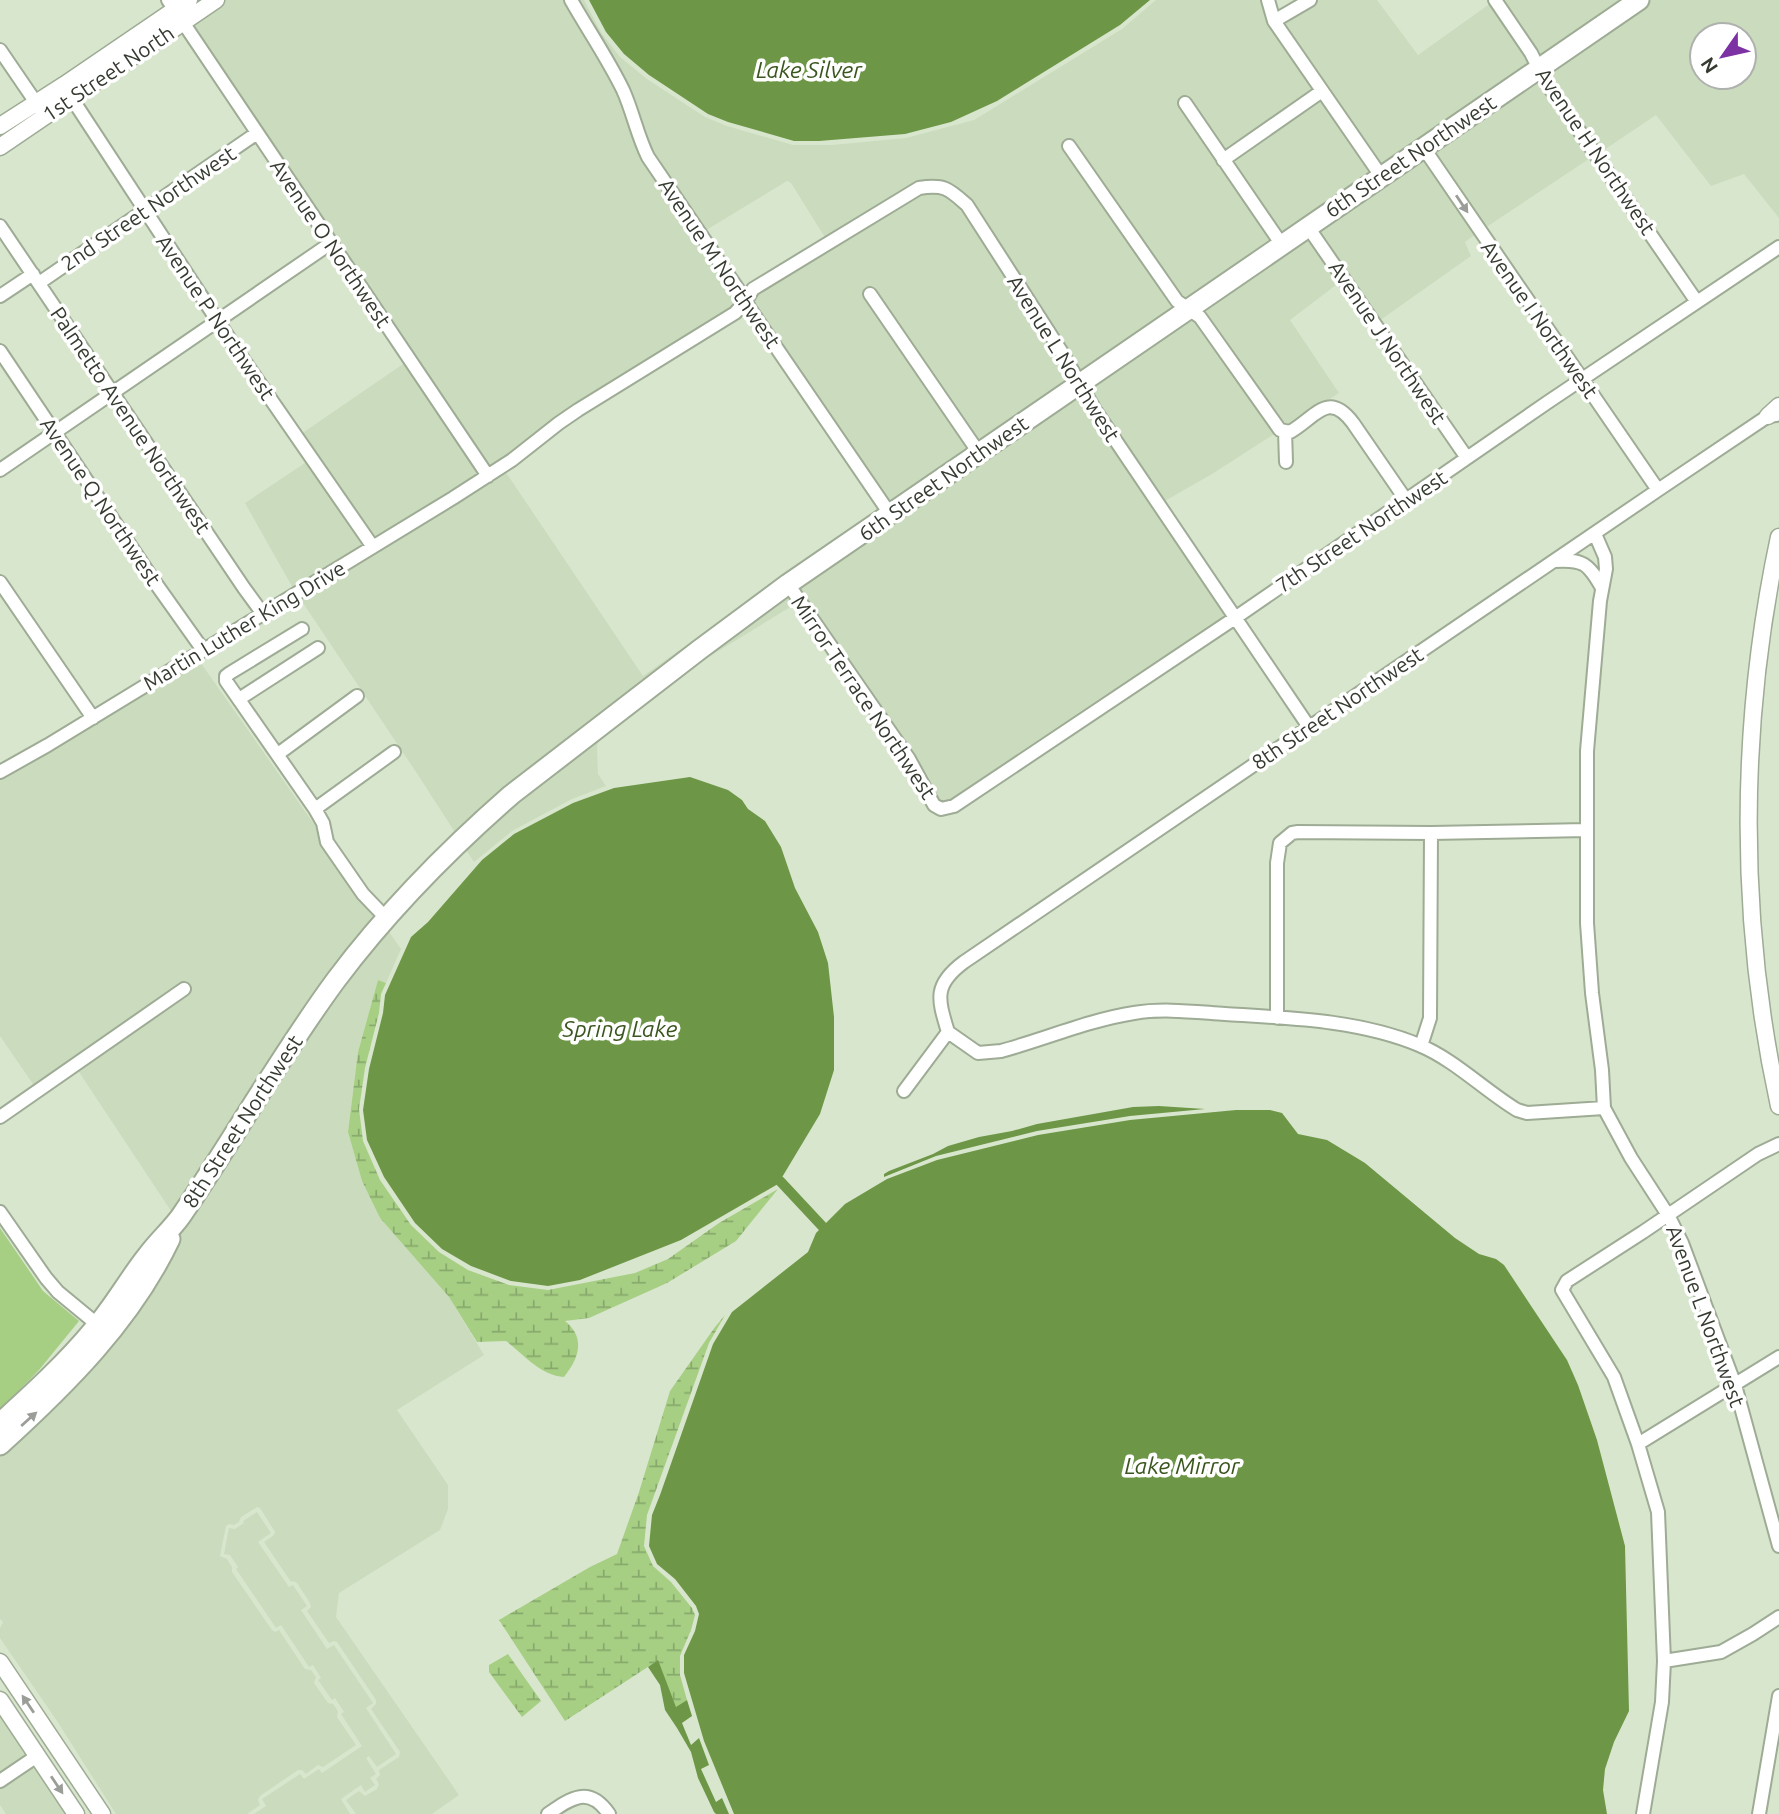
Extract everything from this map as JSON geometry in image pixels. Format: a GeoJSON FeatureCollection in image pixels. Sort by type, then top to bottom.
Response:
{"type":"FeatureCollection","features":[{"type":"Feature","properties":{"kind":"highway","name":"6th Street Northwest"},"geometry":{"type":"LineString","coordinates":[[306,1023],[387,918],[449,852],[511,795],[636,698],[788,584],[1639,0]]}},
{"type":"Feature","properties":{"kind":"highway","name":"8th Street Northwest"},"geometry":{"type":"LineString","coordinates":[[0,1423],[96,1328],[147,1256],[179,1219],[306,1023]]}},
{"type":"Feature","properties":{"kind":"highway","name":"8th Street Northwest"},"geometry":{"type":"LineString","coordinates":[[0,1445],[54,1396],[89,1359],[158,1264],[179,1219]]}},
{"type":"Feature","properties":{"kind":"highway"},"geometry":{"type":"LineString","coordinates":[[54,1396],[57,1381],[96,1328]]}},
{"type":"Feature","properties":{"kind":"main road","name":"1st Street North"},"geometry":{"type":"LineString","coordinates":[[0,146],[41,109],[189,0]]}},
{"type":"Feature","properties":{"kind":"main road","name":"1st Street North"},"geometry":{"type":"LineString","coordinates":[[175,11],[216,0]]}},
{"type":"Feature","properties":{"kind":"main road","name":"1st Street North"},"geometry":{"type":"LineString","coordinates":[[0,126],[41,109]]}},
{"type":"Feature","properties":{"kind":"main road"},"geometry":{"type":"LineString","coordinates":[[1779,537],[1753,700],[1748,813],[1756,958],[1779,1106]]}},
{"type":"Feature","properties":{"kind":"main road"},"geometry":{"type":"LineString","coordinates":[[0,1662],[102,1814]]}},
{"type":"Feature","properties":{"kind":"main road"},"geometry":{"type":"LineString","coordinates":[[0,1700],[76,1814]]}},
{"type":"Feature","properties":{"kind":"main road"},"geometry":{"type":"LineString","coordinates":[[37,1756],[55,1743]]}},
{"type":"Feature","properties":{"kind":"street","name":"Avenue M Northwest"},"geometry":{"type":"LineString","coordinates":[[571,0],[623,90],[648,157],[890,514]]}},
{"type":"Feature","properties":{"kind":"street"},"geometry":{"type":"LineString","coordinates":[[1268,0],[1274,21],[1381,176]]}},
{"type":"Feature","properties":{"kind":"street"},"geometry":{"type":"LineString","coordinates":[[1274,21],[1310,0]]}},
{"type":"Feature","properties":{"kind":"street","name":"Avenue H Northwest"},"geometry":{"type":"LineString","coordinates":[[1495,0],[1531,52],[1545,81],[1697,302]]}},
{"type":"Feature","properties":{"kind":"street","name":"Avenue O Northwest"},"geometry":{"type":"LineString","coordinates":[[175,11],[488,476]]}},
{"type":"Feature","properties":{"kind":"street"},"geometry":{"type":"LineString","coordinates":[[0,50],[41,109]]}},
{"type":"Feature","properties":{"kind":"street","name":"Avenue P Northwest"},"geometry":{"type":"LineString","coordinates":[[68,91],[218,321],[373,547]]}},
{"type":"Feature","properties":{"kind":"street"},"geometry":{"type":"LineString","coordinates":[[1223,160],[1322,91]]}},
{"type":"Feature","properties":{"kind":"street"},"geometry":{"type":"LineString","coordinates":[[1185,103],[1282,245]]}},
{"type":"Feature","properties":{"kind":"street","name":"2nd Street Northwest"},"geometry":{"type":"LineString","coordinates":[[0,296],[36,278],[145,209],[257,133]]}},
{"type":"Feature","properties":{"kind":"street"},"geometry":{"type":"LineString","coordinates":[[1069,146],[1157,274],[1177,301],[1200,317],[1275,425],[1280,430],[1290,432],[1331,405],[1345,411],[1406,500]]}},
{"type":"Feature","properties":{"kind":"street","name":"Avenue I Northwest"},"geometry":{"type":"LineString","coordinates":[[1423,147],[1658,489]]}},
{"type":"Feature","properties":{"kind":"street","name":"Avenue L Northwest"},"geometry":{"type":"LineString","coordinates":[[488,476],[559,423],[735,313],[753,289],[919,187],[949,189],[967,205],[1058,345],[1095,410],[1310,727]]}},
{"type":"Feature","properties":{"kind":"street","name":"Palmetto Avenue Northwest"},"geometry":{"type":"LineString","coordinates":[[0,226],[263,614]]}},
{"type":"Feature","properties":{"kind":"street","name":"Avenue J Northwest"},"geometry":{"type":"LineString","coordinates":[[1308,226],[1467,458]]}},
{"type":"Feature","properties":{"kind":"street"},"geometry":{"type":"LineString","coordinates":[[0,470],[331,243]]}},
{"type":"Feature","properties":{"kind":"street","name":"7th Street Northwest"},"geometry":{"type":"LineString","coordinates":[[941,809],[960,803],[1779,247]]}},
{"type":"Feature","properties":{"kind":"street"},"geometry":{"type":"LineString","coordinates":[[870,294],[979,453]]}},
{"type":"Feature","properties":{"kind":"street","name":"Avenue Q Northwest"},"geometry":{"type":"LineString","coordinates":[[0,351],[203,650]]}},
{"type":"Feature","properties":{"kind":"street","name":"8th Street Northwest"},"geometry":{"type":"LineString","coordinates":[[948,1032],[939,1003],[942,989],[954,970],[1775,412]]}},
{"type":"Feature","properties":{"kind":"street"},"geometry":{"type":"LineString","coordinates":[[1285,431],[1286,463]]}},
{"type":"Feature","properties":{"kind":"street","name":"Martin Luther King Drive"},"geometry":{"type":"LineString","coordinates":[[0,772],[488,476]]}},
{"type":"Feature","properties":{"kind":"street"},"geometry":{"type":"LineString","coordinates":[[904,1091],[948,1032],[978,1052],[1001,1051],[1120,1016],[1158,1010],[1277,1018],[1383,1033],[1421,1046],[1517,1110],[1527,1113],[1604,1108],[1587,923],[1587,751],[1591,689],[1606,569],[1605,557],[1595,534]]}},
{"type":"Feature","properties":{"kind":"street"},"geometry":{"type":"LineString","coordinates":[[1554,561],[1579,561],[1592,569],[1602,587]]}},
{"type":"Feature","properties":{"kind":"street"},"geometry":{"type":"LineString","coordinates":[[0,582],[93,718]]}},
{"type":"Feature","properties":{"kind":"street","name":"Mirror Terrace Northwest"},"geometry":{"type":"LineString","coordinates":[[788,584],[909,759],[934,805],[941,809]]}},
{"type":"Feature","properties":{"kind":"street"},"geometry":{"type":"LineString","coordinates":[[302,629],[230,673],[226,676],[226,681],[315,809],[323,823],[327,842],[363,894],[387,918]]}},
{"type":"Feature","properties":{"kind":"street"},"geometry":{"type":"LineString","coordinates":[[239,699],[318,648]]}},
{"type":"Feature","properties":{"kind":"street"},"geometry":{"type":"LineString","coordinates":[[278,754],[357,696]]}},
{"type":"Feature","properties":{"kind":"street"},"geometry":{"type":"LineString","coordinates":[[315,809],[394,752]]}},
{"type":"Feature","properties":{"kind":"street"},"geometry":{"type":"LineString","coordinates":[[1277,1018],[1277,863],[1280,843],[1292,834],[1586,830]]}},
{"type":"Feature","properties":{"kind":"street"},"geometry":{"type":"LineString","coordinates":[[1421,1046],[1430,1018],[1431,833]]}},
{"type":"Feature","properties":{"kind":"street"},"geometry":{"type":"LineString","coordinates":[[0,1117],[184,989]]}},
{"type":"Feature","properties":{"kind":"street","name":"Avenue L Northwest"},"geometry":{"type":"LineString","coordinates":[[1604,1108],[1682,1243],[1735,1385],[1778,1542]]}},
{"type":"Feature","properties":{"kind":"street"},"geometry":{"type":"LineString","coordinates":[[1643,1814],[1662,1702],[1664,1661],[1658,1512],[1614,1377],[1562,1290],[1567,1281],[1758,1154],[1779,1144]]}},
{"type":"Feature","properties":{"kind":"street"},"geometry":{"type":"LineString","coordinates":[[0,1212],[46,1278],[96,1328]]}},
{"type":"Feature","properties":{"kind":"street"},"geometry":{"type":"LineString","coordinates":[[1638,1444],[1779,1357]]}},
{"type":"Feature","properties":{"kind":"street"},"geometry":{"type":"LineString","coordinates":[[1664,1661],[1721,1652],[1779,1617]]}},
{"type":"Feature","properties":{"kind":"street"},"geometry":{"type":"LineString","coordinates":[[1759,1814],[1779,1696]]}},
{"type":"Feature","properties":{"kind":"street"},"geometry":{"type":"LineString","coordinates":[[0,1781],[37,1756]]}},
{"type":"Feature","properties":{"kind":"street"},"geometry":{"type":"LineString","coordinates":[[548,1814],[564,1802],[577,1797],[600,1802],[609,1814]]}},
{"type":"Feature","properties":{"kind":"shaded area"},"geometry":{"type":"Polygon","coordinates":[[[224,0],[565,0],[614,84],[626,111],[740,301],[732,309],[489,470],[190,23],[224,0]]]}},
{"type":"Feature","properties":{"kind":"shaded area"},"geometry":{"type":"Polygon","coordinates":[[[577,0],[584,0],[602,34],[620,57],[647,79],[705,117],[793,145],[832,145],[906,138],[974,120],[1122,29],[1156,0],[1262,0],[1268,19],[1315,90],[1225,153],[1187,97],[1178,102],[1275,244],[1188,303],[1180,298],[1071,140],[1063,145],[1153,277],[1179,310],[1082,377],[971,202],[951,184],[934,181],[826,239],[791,183],[787,181],[706,232],[653,154],[577,0]]]}},
{"type":"Feature","properties":{"kind":"shaded area"},"geometry":{"type":"Polygon","coordinates":[[[1319,0],[1377,0],[1418,55],[1491,3],[1527,55],[1532,67],[1383,170],[1281,22],[1319,0]]]}},
{"type":"Feature","properties":{"kind":"shaded area"},"geometry":{"type":"Polygon","coordinates":[[[1502,0],[1630,0],[1541,61],[1502,0]]]}},
{"type":"Feature","properties":{"kind":"shaded area"},"geometry":{"type":"Polygon","coordinates":[[[1647,0],[1779,0],[1779,218],[1744,174],[1711,186],[1656,115],[1601,152],[1545,70],[1647,0]]]}},
{"type":"Feature","properties":{"kind":"shaded area"},"geometry":{"type":"Polygon","coordinates":[[[1536,75],[1592,157],[1485,228],[1430,148],[1536,75]]]}},
{"type":"Feature","properties":{"kind":"shaded area"},"geometry":{"type":"Polygon","coordinates":[[[1320,98],[1374,176],[1283,238],[1230,161],[1320,98]]]}},
{"type":"Feature","properties":{"kind":"shaded area"},"geometry":{"type":"Polygon","coordinates":[[[1421,154],[1476,234],[1465,242],[1471,256],[1379,321],[1315,227],[1421,154]]]}},
{"type":"Feature","properties":{"kind":"shaded area"},"geometry":{"type":"Polygon","coordinates":[[[921,192],[946,194],[963,208],[1073,383],[981,446],[871,287],[864,293],[972,452],[892,507],[752,302],[757,292],[921,192]]]}},
{"type":"Feature","properties":{"kind":"shaded area"},"geometry":{"type":"Polygon","coordinates":[[[1306,233],[1340,282],[1290,320],[1339,393],[1288,426],[1283,426],[1197,309],[1306,233]]]}},
{"type":"Feature","properties":{"kind":"shaded area"},"geometry":{"type":"Polygon","coordinates":[[[1187,315],[1196,320],[1276,433],[1163,502],[1086,385],[1187,315]]]}},
{"type":"Feature","properties":{"kind":"shaded area"},"geometry":{"type":"Polygon","coordinates":[[[406,362],[481,475],[375,540],[301,434],[406,362]]]}},
{"type":"Feature","properties":{"kind":"shaded area"},"geometry":{"type":"Polygon","coordinates":[[[1078,391],[1228,617],[958,799],[942,803],[938,801],[796,584],[1078,391]]]}},
{"type":"Feature","properties":{"kind":"shaded area"},"geometry":{"type":"Polygon","coordinates":[[[292,440],[366,546],[294,590],[245,503],[305,463],[292,440]]]}},
{"type":"Feature","properties":{"kind":"shaded area"},"geometry":{"type":"Polygon","coordinates":[[[505,471],[643,676],[746,603],[821,556],[458,837],[299,597],[505,471]]]}},
{"type":"Feature","properties":{"kind":"shaded area"},"geometry":{"type":"Polygon","coordinates":[[[788,590],[797,603],[656,689],[788,590]]]}},
{"type":"Feature","properties":{"kind":"shaded area"},"geometry":{"type":"Polygon","coordinates":[[[198,659],[380,918],[173,1214],[77,1069],[191,989],[185,982],[35,1087],[0,1036],[0,777],[198,659]]]}},
{"type":"Feature","properties":{"kind":"shaded area"},"geometry":{"type":"Polygon","coordinates":[[[599,734],[598,774],[606,786],[572,799],[512,831],[474,862],[463,845],[599,734]]]}},
{"type":"Feature","properties":{"kind":"shaded area"},"geometry":{"type":"Polygon","coordinates":[[[385,926],[401,949],[386,983],[378,980],[358,1052],[348,1132],[362,1181],[380,1218],[449,1297],[484,1355],[397,1410],[448,1485],[448,1509],[440,1530],[339,1593],[336,1617],[459,1795],[432,1814],[356,1814],[346,1800],[359,1791],[365,1796],[377,1789],[379,1770],[399,1757],[400,1752],[371,1709],[376,1700],[337,1642],[329,1643],[307,1611],[311,1607],[310,1603],[297,1583],[291,1582],[264,1542],[275,1532],[257,1507],[241,1517],[239,1522],[226,1526],[220,1556],[227,1559],[232,1572],[272,1630],[279,1630],[305,1669],[311,1670],[316,1677],[314,1683],[328,1703],[333,1704],[338,1711],[337,1717],[356,1745],[323,1767],[318,1765],[306,1774],[298,1770],[260,1796],[260,1805],[247,1814],[116,1814],[0,1638],[3,1622],[0,1619],[0,1451],[183,1221],[258,1105],[385,926]]]}},
{"type":"Feature","properties":{"kind":"shaded area"},"geometry":{"type":"Polygon","coordinates":[[[257,1512],[271,1533],[258,1542],[289,1587],[293,1585],[307,1606],[301,1610],[327,1649],[334,1645],[373,1703],[366,1708],[396,1754],[377,1767],[369,1756],[366,1758],[376,1774],[370,1778],[375,1785],[365,1792],[361,1785],[341,1799],[350,1814],[254,1814],[266,1806],[262,1799],[300,1774],[304,1779],[319,1769],[322,1773],[362,1746],[341,1714],[344,1712],[335,1698],[332,1700],[318,1680],[321,1678],[313,1665],[309,1667],[281,1625],[276,1628],[236,1569],[238,1567],[230,1555],[224,1554],[229,1528],[235,1529],[257,1512]]]}},
{"type":"Feature","properties":{"kind":"shaded area"},"geometry":{"type":"Polygon","coordinates":[[[0,1715],[28,1756],[0,1775],[0,1715]]]}},
{"type":"Feature","properties":{"kind":"shaded area"},"geometry":{"type":"Polygon","coordinates":[[[33,1764],[67,1814],[6,1814],[0,1805],[0,1787],[33,1764]]]}},
{"type":"Feature","properties":{"kind":"green space"},"geometry":{"type":"Polygon","coordinates":[[[378,980],[386,983],[381,994],[365,1068],[359,1109],[363,1141],[380,1180],[411,1225],[439,1252],[468,1270],[509,1285],[548,1290],[635,1273],[668,1259],[719,1223],[778,1189],[736,1241],[667,1283],[589,1318],[565,1321],[576,1334],[578,1348],[564,1377],[540,1369],[506,1341],[477,1342],[449,1297],[380,1218],[362,1181],[348,1132],[358,1052],[378,980]]]}},
{"type":"Feature","properties":{"kind":"green space"},"geometry":{"type":"Polygon","coordinates":[[[0,1228],[43,1291],[79,1321],[39,1370],[0,1410],[0,1228]]]}},
{"type":"Feature","properties":{"kind":"green space"},"geometry":{"type":"Polygon","coordinates":[[[725,1315],[709,1343],[647,1515],[644,1546],[653,1566],[671,1582],[695,1615],[680,1656],[680,1675],[687,1700],[676,1708],[657,1661],[565,1721],[499,1620],[617,1554],[670,1391],[725,1315]]]}},
{"type":"Feature","properties":{"kind":"green space"},"geometry":{"type":"Polygon","coordinates":[[[508,1654],[541,1701],[522,1717],[489,1672],[489,1665],[508,1654]]]}},
{"type":"Feature","properties":{"kind":"water","name":"Lake Silver"},"geometry":{"type":"Polygon","coordinates":[[[589,0],[1150,0],[1120,25],[997,101],[951,122],[905,134],[794,141],[708,114],[649,75],[624,54],[606,32],[589,0]]]}},
{"type":"Feature","properties":{"kind":"water","name":"Spring Lake"},"geometry":{"type":"Polygon","coordinates":[[[690,777],[728,790],[765,821],[781,847],[795,888],[818,932],[828,963],[834,1017],[834,1070],[820,1114],[778,1184],[681,1240],[580,1280],[548,1286],[511,1281],[471,1266],[442,1249],[415,1223],[384,1177],[367,1140],[363,1110],[385,995],[411,937],[428,922],[482,860],[514,834],[573,803],[614,788],[690,777]]]}},
{"type":"Feature","properties":{"kind":"water"},"geometry":{"type":"Polygon","coordinates":[[[1133,1107],[1205,1109],[1130,1116],[1037,1131],[936,1156],[884,1177],[889,1171],[948,1146],[979,1137],[1133,1107]]]}},
{"type":"Feature","properties":{"kind":"water","name":"Lake Mirror"},"geometry":{"type":"Polygon","coordinates":[[[1236,1110],[1270,1110],[1282,1113],[1298,1134],[1327,1140],[1365,1163],[1455,1238],[1479,1254],[1496,1259],[1504,1265],[1567,1360],[1597,1440],[1625,1546],[1629,1711],[1605,1769],[1603,1790],[1607,1814],[734,1814],[704,1741],[684,1673],[684,1655],[699,1614],[675,1579],[657,1564],[649,1546],[652,1515],[713,1344],[732,1312],[808,1252],[816,1233],[845,1204],[887,1179],[937,1160],[1038,1135],[1130,1120],[1236,1110]]]}},
{"type":"Feature","properties":{"kind":"water"},"geometry":{"type":"Polygon","coordinates":[[[658,1660],[676,1707],[687,1700],[692,1716],[682,1723],[691,1745],[699,1738],[709,1765],[701,1769],[716,1802],[722,1798],[729,1814],[714,1812],[698,1778],[691,1752],[665,1710],[660,1685],[648,1667],[658,1660]]]}},
{"type":"Feature","properties":{"kind":"waterway"},"geometry":{"type":"LineString","coordinates":[[780,1181],[822,1226]]}}]}
